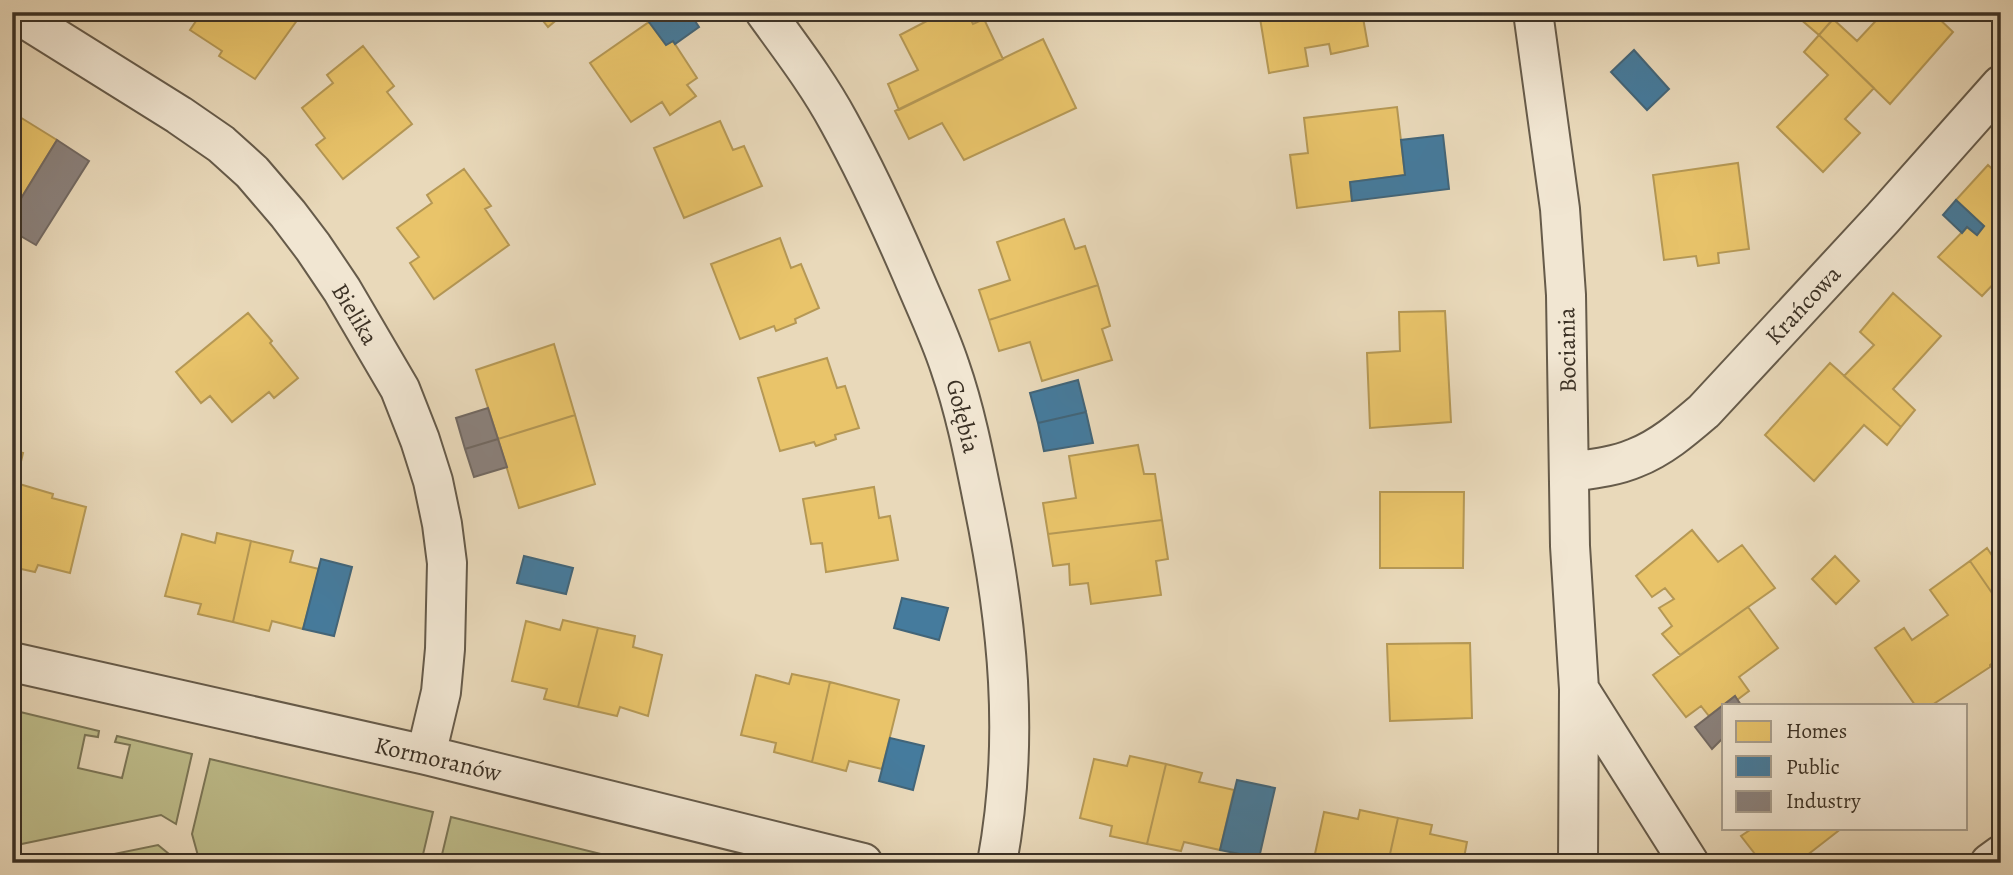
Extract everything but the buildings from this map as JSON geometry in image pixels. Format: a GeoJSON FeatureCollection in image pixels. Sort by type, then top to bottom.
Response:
{"type":"FeatureCollection","features":[{"type":"Feature","properties":{"kind":"street","name":"Bielika"},"geometry":{"type":"LineString","coordinates":[[14,12],[179,115],[221,144],[252,172],[313,247],[342,290],[400,388],[433,481],[447,563],[441,692],[426,755]]}},
{"type":"Feature","properties":{"kind":"street","name":"Gołębia"},"geometry":{"type":"LineString","coordinates":[[765,12],[839,121],[887,217],[951,368],[967,425],[993,549],[1009,669],[1010,759],[1007,800],[997,863]]}},
{"type":"Feature","properties":{"kind":"street","name":"Bociania"},"geometry":{"type":"LineString","coordinates":[[1532,12],[1560,209],[1566,295],[1570,546],[1579,689],[1578,863]]}},
{"type":"Feature","properties":{"kind":"street","name":"Krańcowa"},"geometry":{"type":"LineString","coordinates":[[1569,472],[1611,466],[1637,458],[1674,436],[1704,411],[1882,219],[2001,85]]}},
{"type":"Feature","properties":{"kind":"street","name":"Kormoranów"},"geometry":{"type":"LineString","coordinates":[[12,663],[426,755],[863,863]]}},
{"type":"Feature","properties":{"kind":"street","name":"Bociania"},"geometry":{"type":"LineString","coordinates":[[1579,689],[1689,863]]}},
{"type":"Feature","properties":{"kind":"street"},"geometry":{"type":"LineString","coordinates":[[1990,863],[2001,855]]}},
{"type":"Feature","properties":{"kind":"shaded area"},"geometry":{"type":"Polygon","coordinates":[[[12,710],[99,731],[98,737],[85,735],[78,768],[122,778],[130,745],[115,742],[117,736],[192,754],[176,824],[161,815],[12,846],[12,710]]]}},
{"type":"Feature","properties":{"kind":"shaded area"},"geometry":{"type":"Polygon","coordinates":[[[210,759],[433,812],[421,863],[335,863],[315,860],[311,863],[200,863],[192,834],[210,759]]]}},
{"type":"Feature","properties":{"kind":"shaded area"},"geometry":{"type":"Polygon","coordinates":[[[451,817],[609,856],[608,863],[440,863],[451,817]]]}},
{"type":"Feature","properties":{"kind":"shaded area"},"geometry":{"type":"Polygon","coordinates":[[[158,845],[180,863],[70,863],[158,845]]]}}]}
